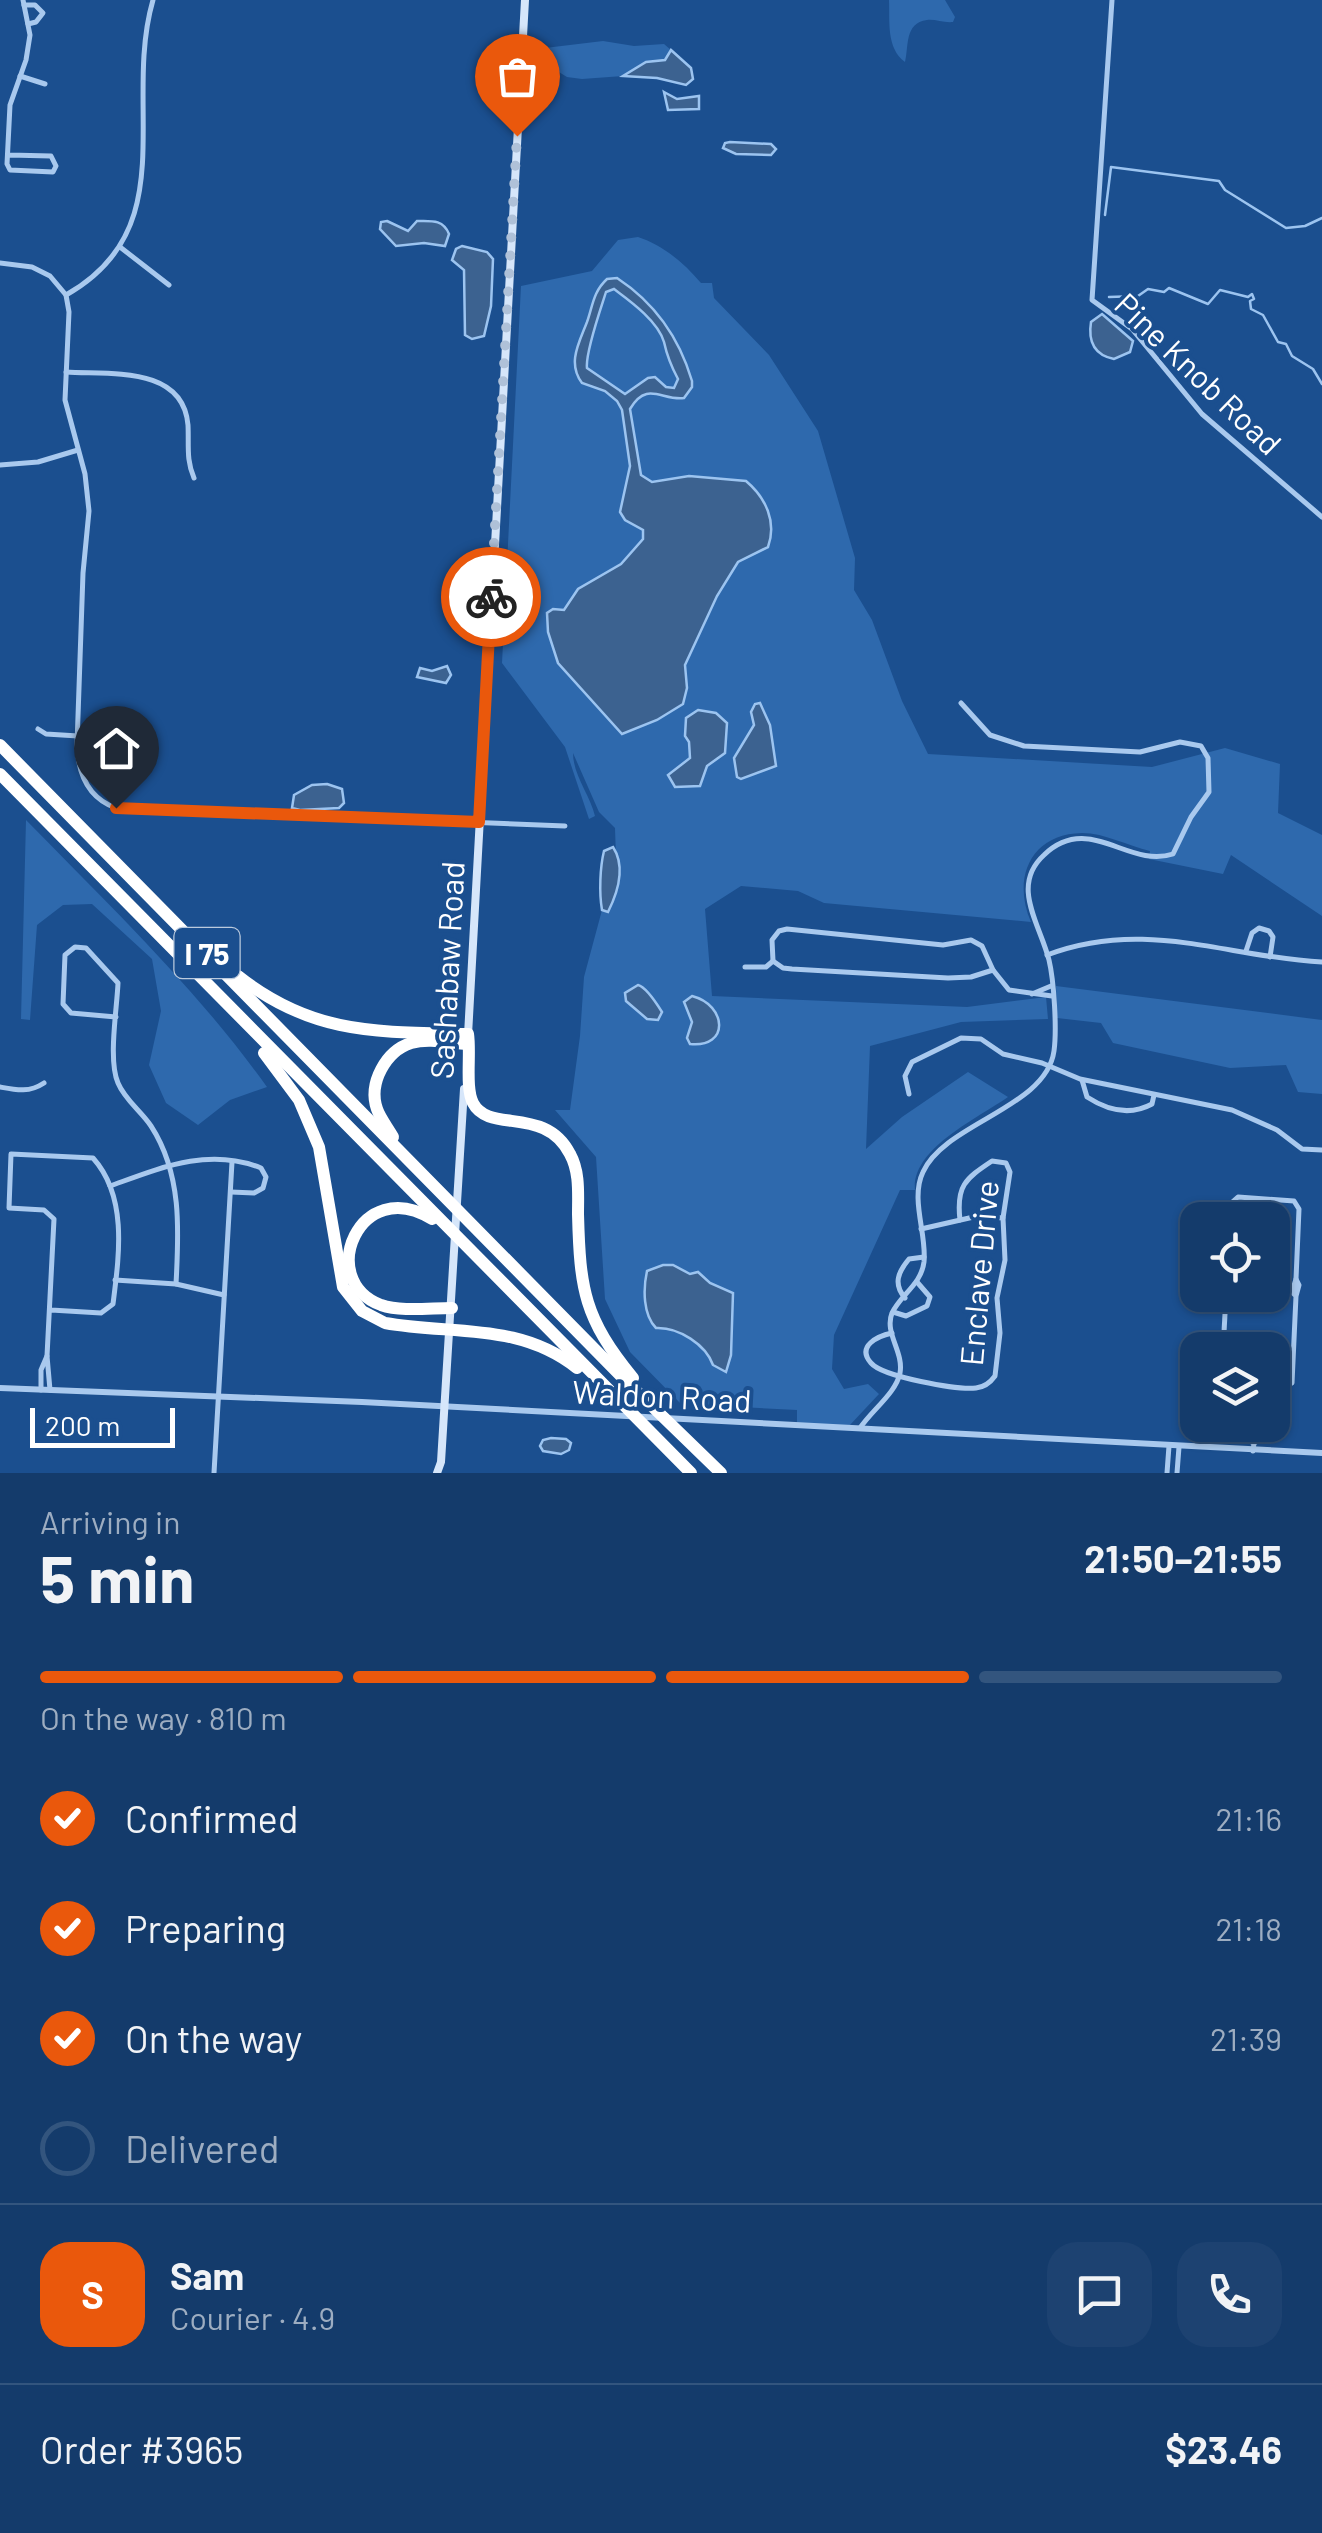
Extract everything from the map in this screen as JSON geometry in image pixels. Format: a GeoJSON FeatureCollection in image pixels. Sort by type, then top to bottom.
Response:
{"type":"FeatureCollection","features":[{"type":"Feature","properties":{"kind":"highway","name":"I 75"},"geometry":{"type":"LineString","coordinates":[[0,745],[720,1473]]}},
{"type":"Feature","properties":{"kind":"highway","name":"I 75"},"geometry":{"type":"LineString","coordinates":[[0,774],[446,1228],[494,1272],[619,1413],[691,1473]]}},
{"type":"Feature","properties":{"kind":"highway"},"geometry":{"type":"LineString","coordinates":[[183,929],[260,994],[305,1017],[365,1031],[467,1039]]}},
{"type":"Feature","properties":{"kind":"highway"},"geometry":{"type":"LineString","coordinates":[[218,997],[281,1073],[310,1122],[325,1174],[341,1280],[350,1300],[368,1316],[385,1323],[500,1332],[553,1351],[619,1413]]}},
{"type":"Feature","properties":{"kind":"highway"},"geometry":{"type":"LineString","coordinates":[[412,1163],[376,1109],[374,1093],[381,1069],[410,1043],[467,1039]]}},
{"type":"Feature","properties":{"kind":"highway"},"geometry":{"type":"LineString","coordinates":[[467,1039],[470,1094],[478,1109],[492,1118],[541,1126],[559,1138],[572,1155],[578,1180],[580,1272],[585,1300],[602,1337],[656,1407]]}},
{"type":"Feature","properties":{"kind":"highway"},"geometry":{"type":"LineString","coordinates":[[446,1228],[421,1212],[406,1208],[376,1212],[353,1236],[349,1265],[358,1286],[376,1303],[452,1308]]}},
{"type":"Feature","properties":{"kind":"main road","name":"Sashabaw Road"},"geometry":{"type":"LineString","coordinates":[[441,1473],[525,0]]}},
{"type":"Feature","properties":{"kind":"street","name":"Pine Knob Road"},"geometry":{"type":"LineString","coordinates":[[1112,0],[1092,300],[1132,329],[1202,414],[1322,517]]}},
{"type":"Feature","properties":{"kind":"street"},"geometry":{"type":"LineString","coordinates":[[66,295],[92,280],[120,247],[134,219],[142,190],[143,62],[151,1]]}},
{"type":"Feature","properties":{"kind":"street"},"geometry":{"type":"LineString","coordinates":[[10,155],[52,156],[56,166],[46,174],[10,170],[10,155],[10,105],[30,35],[24,3],[43,13],[36,22],[28,24]]}},
{"type":"Feature","properties":{"kind":"street"},"geometry":{"type":"LineString","coordinates":[[20,76],[45,84]]}},
{"type":"Feature","properties":{"kind":"street"},"geometry":{"type":"LineString","coordinates":[[120,247],[169,284]]}},
{"type":"Feature","properties":{"kind":"street"},"geometry":{"type":"LineString","coordinates":[[0,263],[22,264],[42,271],[66,295],[70,322],[65,400],[85,474],[89,510],[78,768],[89,790],[110,806],[565,826]]}},
{"type":"Feature","properties":{"kind":"street"},"geometry":{"type":"LineString","coordinates":[[66,372],[141,376],[168,387],[185,412],[188,458],[194,478]]}},
{"type":"Feature","properties":{"kind":"street"},"geometry":{"type":"LineString","coordinates":[[0,466],[38,462],[78,450]]}},
{"type":"Feature","properties":{"kind":"street"},"geometry":{"type":"LineString","coordinates":[[859,1430],[900,1376],[900,1359],[892,1333],[893,1312],[917,1282],[924,1257],[920,1181],[928,1164],[1028,1090],[1049,1066],[1054,1038],[1052,996],[1047,955],[1028,895],[1028,876],[1033,866],[1054,846],[1080,838],[1148,854],[1173,854],[1191,817],[1209,792],[1211,781],[1206,752],[1190,742],[1140,752],[1024,746],[990,734],[960,704]]}},
{"type":"Feature","properties":{"kind":"street"},"geometry":{"type":"LineString","coordinates":[[38,729],[46,734],[78,736]]}},
{"type":"Feature","properties":{"kind":"street"},"geometry":{"type":"LineString","coordinates":[[1246,952],[1252,933],[1260,928],[1269,930],[1274,938],[1270,958]]}},
{"type":"Feature","properties":{"kind":"street"},"geometry":{"type":"LineString","coordinates":[[745,967],[766,968],[773,961],[772,940],[778,931],[787,929],[943,945],[971,940],[982,946],[1009,990],[1052,996]]}},
{"type":"Feature","properties":{"kind":"street"},"geometry":{"type":"LineString","coordinates":[[1047,955],[1080,942],[1118,938],[1198,943],[1270,958],[1322,962]]}},
{"type":"Feature","properties":{"kind":"street"},"geometry":{"type":"LineString","coordinates":[[116,1017],[71,1013],[63,1004],[65,956],[75,947],[86,948],[118,983],[117,1082],[151,1126],[169,1163],[178,1205],[176,1284]]}},
{"type":"Feature","properties":{"kind":"street"},"geometry":{"type":"LineString","coordinates":[[773,961],[792,969],[948,978],[994,970]]}},
{"type":"Feature","properties":{"kind":"street"},"geometry":{"type":"LineString","coordinates":[[1032,994],[1051,986]]}},
{"type":"Feature","properties":{"kind":"street"},"geometry":{"type":"LineString","coordinates":[[909,1094],[905,1076],[912,1062],[961,1038],[988,1041],[1003,1054],[1082,1080],[1232,1110],[1276,1130],[1302,1148],[1322,1150]]}},
{"type":"Feature","properties":{"kind":"street"},"geometry":{"type":"LineString","coordinates":[[1082,1080],[1087,1096],[1109,1108],[1146,1108],[1152,1104],[1154,1094]]}},
{"type":"Feature","properties":{"kind":"street"},"geometry":{"type":"LineString","coordinates":[[0,1087],[24,1091],[44,1084]]}},
{"type":"Feature","properties":{"kind":"street"},"geometry":{"type":"LineString","coordinates":[[45,1390],[42,1370],[51,1310],[54,1220],[44,1210],[9,1208],[11,1154],[93,1158],[104,1170],[110,1186],[118,1223],[113,1304],[101,1313],[51,1310]]}},
{"type":"Feature","properties":{"kind":"street"},"geometry":{"type":"LineString","coordinates":[[110,1186],[169,1163],[188,1160],[262,1168],[266,1177],[263,1188],[230,1192]]}},
{"type":"Feature","properties":{"kind":"street","name":"Enclave Drive"},"geometry":{"type":"LineString","coordinates":[[900,1376],[934,1385],[976,1388],[996,1376],[1000,1332],[997,1298],[1005,1260],[1003,1218],[1010,1172],[1006,1162],[997,1160],[974,1173],[960,1189],[960,1220]]}},
{"type":"Feature","properties":{"kind":"street"},"geometry":{"type":"LineString","coordinates":[[214,1473],[232,1162]]}},
{"type":"Feature","properties":{"kind":"street"},"geometry":{"type":"LineString","coordinates":[[1233,1202],[1238,1198],[1294,1201],[1299,1209],[1299,1285],[1290,1384]]}},
{"type":"Feature","properties":{"kind":"street"},"geometry":{"type":"LineString","coordinates":[[921,1230],[960,1220],[1003,1218]]}},
{"type":"Feature","properties":{"kind":"street"},"geometry":{"type":"LineString","coordinates":[[904,1298],[897,1279],[909,1259],[924,1257]]}},
{"type":"Feature","properties":{"kind":"street"},"geometry":{"type":"LineString","coordinates":[[115,1280],[176,1284],[224,1295]]}},
{"type":"Feature","properties":{"kind":"street"},"geometry":{"type":"LineString","coordinates":[[893,1312],[906,1316],[927,1306],[930,1297],[917,1282]]}},
{"type":"Feature","properties":{"kind":"street"},"geometry":{"type":"LineString","coordinates":[[892,1333],[872,1339],[866,1354],[875,1366],[900,1376]]}},
{"type":"Feature","properties":{"kind":"street","name":"Waldon Road"},"geometry":{"type":"LineString","coordinates":[[0,1388],[619,1413],[859,1430],[1322,1453]]}},
{"type":"Feature","properties":{"kind":"street"},"geometry":{"type":"LineString","coordinates":[[1250,1442],[1254,1447],[1258,1442]]}},
{"type":"Feature","properties":{"kind":"street"},"geometry":{"type":"LineString","coordinates":[[1167,1473],[1169,1446]]}},
{"type":"Feature","properties":{"kind":"street"},"geometry":{"type":"LineString","coordinates":[[1177,1473],[1179,1446]]}},
{"type":"Feature","properties":{"kind":"shaded area"},"geometry":{"type":"Polygon","coordinates":[[[889,0],[945,0],[955,17],[953,22],[927,20],[914,26],[905,62],[892,42],[889,0]]]}},
{"type":"Feature","properties":{"kind":"shaded area"},"geometry":{"type":"Polygon","coordinates":[[[603,41],[634,46],[664,44],[671,50],[665,60],[646,63],[623,76],[567,77],[544,63],[545,48],[603,41]]]}},
{"type":"Feature","properties":{"kind":"shaded area"},"geometry":{"type":"Polygon","coordinates":[[[671,50],[691,68],[693,79],[686,85],[623,76],[646,62],[665,60],[671,50]]]}},
{"type":"Feature","properties":{"kind":"shaded area"},"geometry":{"type":"Polygon","coordinates":[[[664,92],[677,99],[699,96],[699,109],[668,110],[664,92]]]}},
{"type":"Feature","properties":{"kind":"shaded area"},"geometry":{"type":"Polygon","coordinates":[[[730,142],[771,144],[776,149],[771,155],[736,154],[723,148],[730,142]]]}},
{"type":"Feature","properties":{"kind":"shaded area"},"geometry":{"type":"Polygon","coordinates":[[[417,221],[436,222],[449,234],[445,246],[396,246],[380,229],[381,222],[408,231],[417,221]]]}},
{"type":"Feature","properties":{"kind":"shaded area"},"geometry":{"type":"Polygon","coordinates":[[[638,237],[672,256],[701,283],[712,283],[714,298],[769,355],[818,431],[855,558],[854,590],[872,620],[902,701],[928,754],[1152,767],[1225,748],[1280,764],[1278,813],[1322,835],[1322,916],[1231,855],[1223,874],[1149,859],[1150,851],[1082,833],[1049,841],[1030,862],[1024,890],[1031,922],[824,903],[798,891],[741,886],[705,909],[712,996],[967,1007],[1046,997],[1048,1019],[961,1022],[870,1046],[866,1149],[902,1117],[968,1072],[1008,1097],[935,1148],[917,1175],[915,1190],[900,1190],[834,1335],[832,1369],[844,1389],[868,1384],[879,1394],[849,1426],[797,1424],[797,1410],[681,1404],[630,1352],[605,1299],[596,1157],[555,1110],[570,1110],[584,977],[616,858],[615,828],[599,812],[573,753],[595,816],[589,819],[565,747],[502,663],[521,286],[592,271],[618,240],[638,237]]]}},
{"type":"Feature","properties":{"kind":"shaded area"},"geometry":{"type":"Polygon","coordinates":[[[462,246],[487,252],[493,259],[491,306],[484,336],[472,339],[465,335],[464,270],[452,260],[456,249],[462,246]]]}},
{"type":"Feature","properties":{"kind":"shaded area"},"geometry":{"type":"Polygon","coordinates":[[[617,278],[654,310],[673,336],[692,381],[684,398],[643,395],[630,409],[641,475],[652,482],[689,476],[746,481],[764,503],[771,529],[768,547],[738,562],[717,596],[685,665],[687,688],[683,704],[622,734],[558,663],[548,632],[547,613],[564,610],[578,589],[621,564],[643,539],[643,530],[625,520],[620,512],[630,466],[622,410],[605,391],[582,383],[575,368],[576,353],[594,299],[607,279],[617,278]],[[614,289],[606,292],[587,368],[625,394],[655,377],[666,387],[674,388],[678,379],[661,334],[643,312],[614,289]]]}},
{"type":"Feature","properties":{"kind":"shaded area"},"geometry":{"type":"Polygon","coordinates":[[[1102,314],[1133,341],[1130,352],[1114,359],[1094,346],[1091,322],[1102,314]]]}},
{"type":"Feature","properties":{"kind":"shaded area"},"geometry":{"type":"Polygon","coordinates":[[[447,666],[451,675],[446,683],[417,677],[420,668],[432,671],[447,666]]]}},
{"type":"Feature","properties":{"kind":"shaded area"},"geometry":{"type":"Polygon","coordinates":[[[760,703],[770,725],[776,766],[741,779],[737,777],[734,758],[754,725],[751,712],[760,703]]]}},
{"type":"Feature","properties":{"kind":"shaded area"},"geometry":{"type":"Polygon","coordinates":[[[698,710],[716,713],[727,723],[725,753],[707,766],[700,786],[675,787],[668,775],[690,758],[686,718],[698,710]]]}},
{"type":"Feature","properties":{"kind":"shaded area"},"geometry":{"type":"Polygon","coordinates":[[[312,785],[342,789],[344,803],[339,808],[292,808],[294,795],[312,785]]]}},
{"type":"Feature","properties":{"kind":"shaded area"},"geometry":{"type":"Polygon","coordinates":[[[26,820],[182,982],[267,1087],[230,1100],[198,1125],[166,1103],[149,1065],[161,1011],[152,959],[92,904],[63,905],[37,925],[30,1020],[21,1019],[26,820]]]}},
{"type":"Feature","properties":{"kind":"shaded area"},"geometry":{"type":"Polygon","coordinates":[[[613,847],[619,863],[619,880],[608,912],[602,910],[601,872],[604,851],[613,847]]]}},
{"type":"Feature","properties":{"kind":"shaded area"},"geometry":{"type":"Polygon","coordinates":[[[638,985],[662,1012],[658,1020],[647,1019],[626,1001],[625,993],[638,985]]]}},
{"type":"Feature","properties":{"kind":"shaded area"},"geometry":{"type":"Polygon","coordinates":[[[1056,986],[1322,1020],[1322,1094],[1298,1092],[1286,1065],[1230,1068],[1113,1043],[1101,1023],[1057,1018],[1056,986]]]}},
{"type":"Feature","properties":{"kind":"shaded area"},"geometry":{"type":"Polygon","coordinates":[[[692,996],[704,1001],[717,1016],[717,1033],[703,1043],[690,1044],[687,1038],[692,1022],[684,1002],[692,996]]]}},
{"type":"Feature","properties":{"kind":"shaded area"},"geometry":{"type":"Polygon","coordinates":[[[673,1265],[690,1274],[698,1272],[710,1283],[733,1293],[731,1355],[726,1372],[713,1365],[690,1339],[656,1328],[652,1323],[645,1301],[647,1271],[673,1265]]]}},
{"type":"Feature","properties":{"kind":"shaded area"},"geometry":{"type":"Polygon","coordinates":[[[566,1439],[571,1443],[569,1450],[561,1454],[543,1451],[543,1440],[566,1439]]]}},
{"type":"Feature","properties":{"kind":"waterway"},"geometry":{"type":"LineString","coordinates":[[1105,215],[1111,167],[1219,181],[1225,190],[1286,228],[1305,226],[1322,218]]}},
{"type":"Feature","properties":{"kind":"waterway"},"geometry":{"type":"LineString","coordinates":[[1109,297],[1138,296],[1148,289],[1164,292],[1169,288],[1208,304],[1220,290],[1248,297],[1252,294],[1251,309],[1263,315],[1278,342],[1286,344],[1292,356],[1313,369],[1322,384]]}},
{"type":"Feature","properties":{"kind":"way so far"},"geometry":{"type":"LineString","coordinates":[[491,597],[517,136]]}},
{"type":"Feature","properties":{"kind":"route"},"geometry":{"type":"LineString","coordinates":[[116,808],[479,822],[491,597]]}}]}
